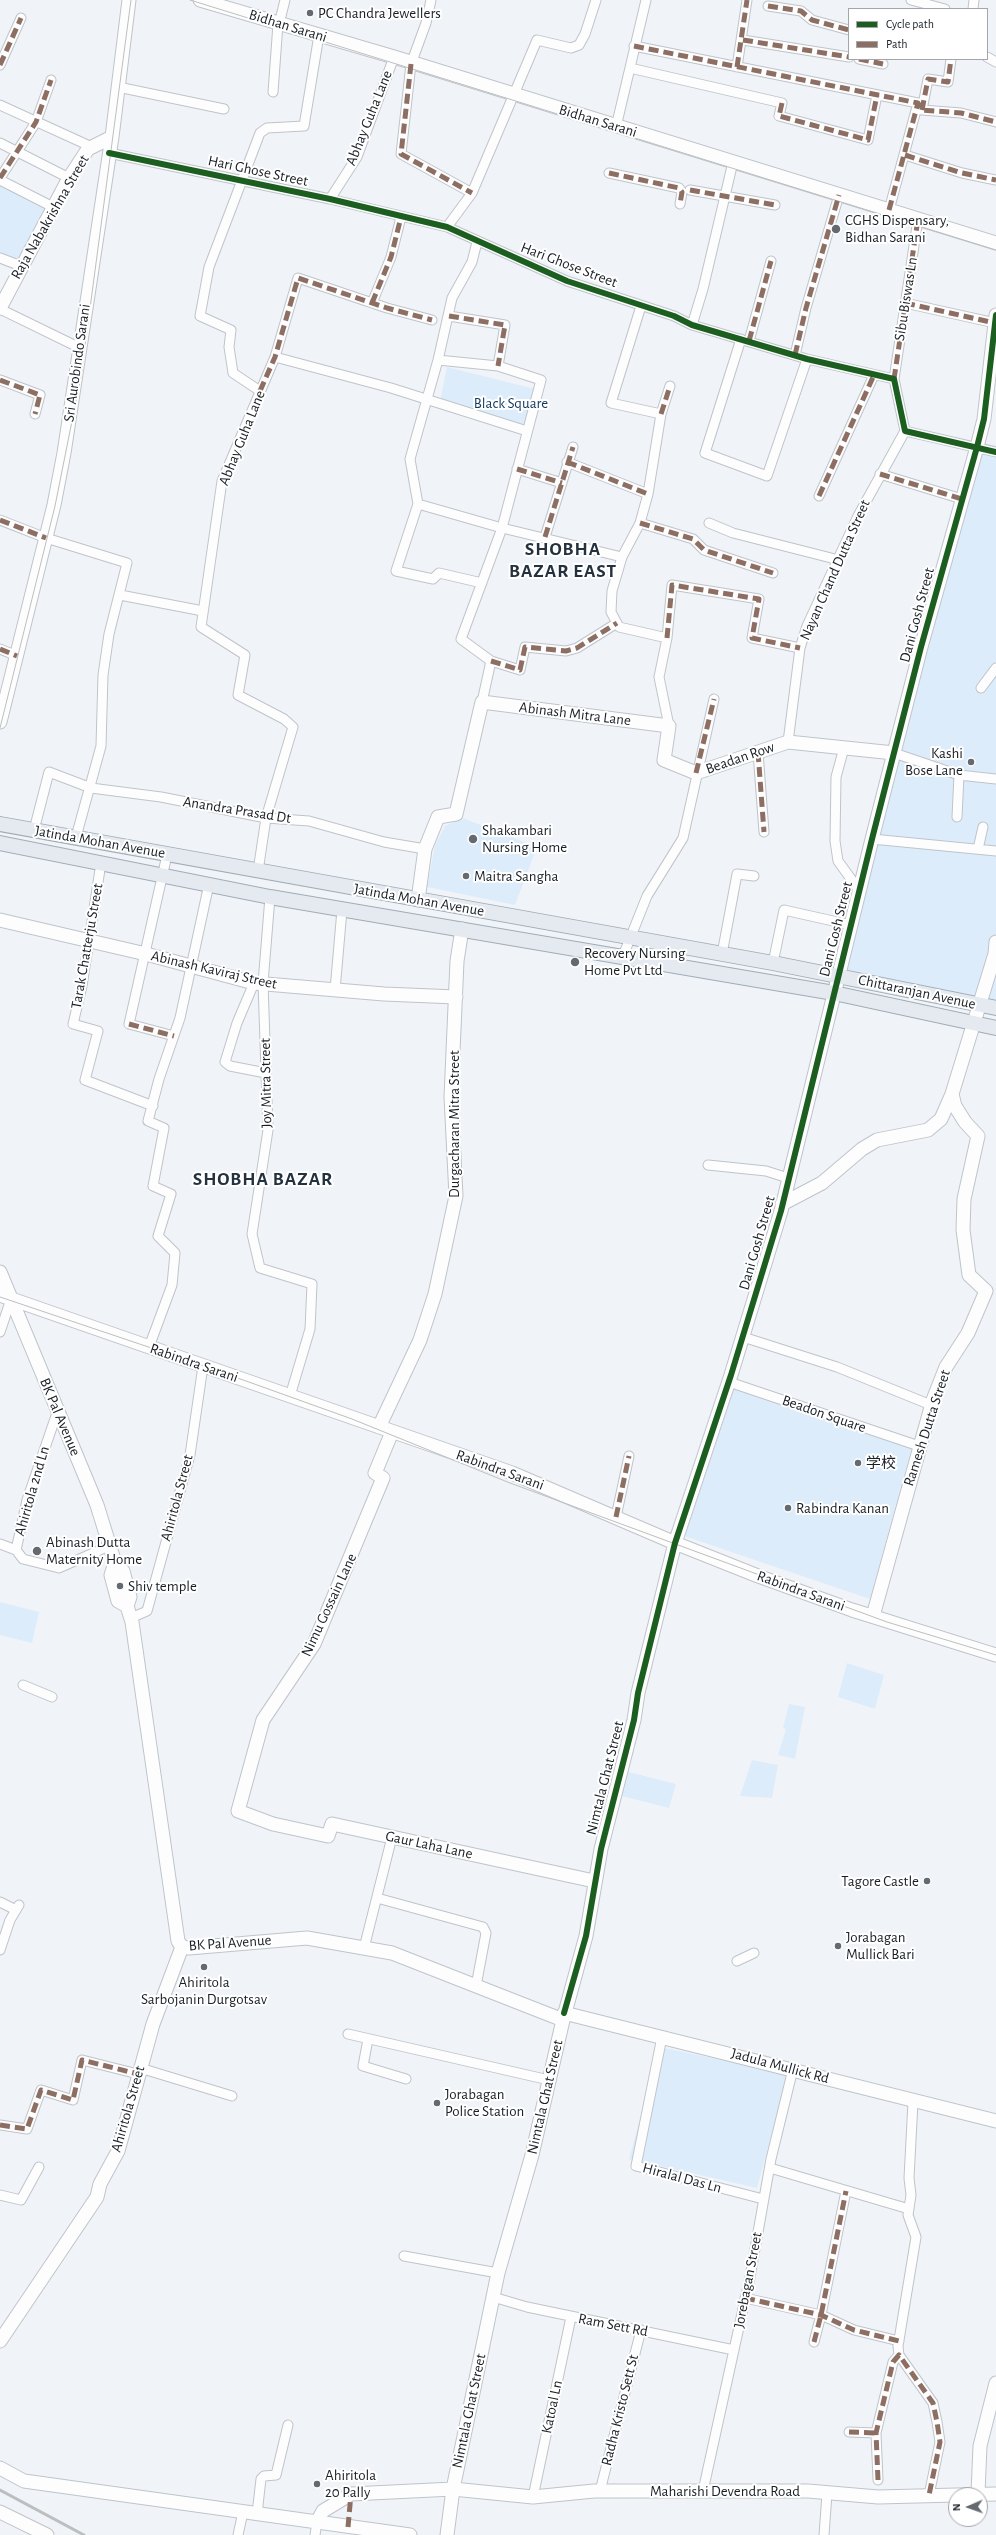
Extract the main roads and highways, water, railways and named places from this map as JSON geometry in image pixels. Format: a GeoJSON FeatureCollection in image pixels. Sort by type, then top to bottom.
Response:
{"type":"FeatureCollection","features":[{"type":"Feature","properties":{"kind":"main road","name":"Jatinda Mohan Avenue"},"geometry":{"type":"LineString","coordinates":[[0,824],[838,975]]}},
{"type":"Feature","properties":{"kind":"main road"},"geometry":{"type":"LineString","coordinates":[[0,843],[342,910],[623,956],[834,993],[996,1028]]}},
{"type":"Feature","properties":{"kind":"main road","name":"Chittaranjan Avenue"},"geometry":{"type":"LineString","coordinates":[[838,975],[996,1008]]}},
{"type":"Feature","properties":{"kind":"tram line"},"geometry":{"type":"LineString","coordinates":[[0,728],[55,506],[81,376],[131,0]]}},
{"type":"Feature","properties":{"kind":"tram line"},"geometry":{"type":"LineString","coordinates":[[190,0],[996,250]]}},
{"type":"Feature","properties":{"kind":"tram line"},"geometry":{"type":"LineString","coordinates":[[0,1297],[193,1362],[352,1419],[510,1483],[887,1622],[996,1655]]}},
{"type":"Feature","properties":{"kind":"railway"},"geometry":{"type":"LineString","coordinates":[[0,2490],[84,2535]]}},
{"type":"Feature","properties":{"kind":"place","name":"PC Chandra Jewellers"},"geometry":{"type":"Point","coordinates":[310,13]}},
{"type":"Feature","properties":{"kind":"place","name":"CGHS Dispensary, Bidhan Sarani"},"geometry":{"type":"Point","coordinates":[836,229]}},
{"type":"Feature","properties":{"kind":"place","name":"Kashi Bose Lane"},"geometry":{"type":"Point","coordinates":[971,762]}},
{"type":"Feature","properties":{"kind":"place","name":"Shakambari Nursing Home"},"geometry":{"type":"Point","coordinates":[473,839]}},
{"type":"Feature","properties":{"kind":"place","name":"Maitra Sangha"},"geometry":{"type":"Point","coordinates":[466,876]}},
{"type":"Feature","properties":{"kind":"place","name":"Recovery Nursing Home Pvt Ltd"},"geometry":{"type":"Point","coordinates":[575,962]}},
{"type":"Feature","properties":{"kind":"place","name":"学校"},"geometry":{"type":"Point","coordinates":[858,1463]}},
{"type":"Feature","properties":{"kind":"place","name":"Rabindra Kanan"},"geometry":{"type":"Point","coordinates":[788,1508]}},
{"type":"Feature","properties":{"kind":"place","name":"Abinash Dutta Maternity Home"},"geometry":{"type":"Point","coordinates":[37,1551]}},
{"type":"Feature","properties":{"kind":"place","name":"Shiv temple"},"geometry":{"type":"Point","coordinates":[120,1586]}},
{"type":"Feature","properties":{"kind":"place","name":"Tagore Castle"},"geometry":{"type":"Point","coordinates":[927,1881]}},
{"type":"Feature","properties":{"kind":"place","name":"Jorabagan Mullick Bari"},"geometry":{"type":"Point","coordinates":[838,1946]}},
{"type":"Feature","properties":{"kind":"place","name":"Ahiritola Sarbojanin Durgotsav"},"geometry":{"type":"Point","coordinates":[204,1967]}},
{"type":"Feature","properties":{"kind":"place","name":"Jorabagan Police Station"},"geometry":{"type":"Point","coordinates":[437,2103]}},
{"type":"Feature","properties":{"kind":"place","name":"Ahiritola 20 Pally"},"geometry":{"type":"Point","coordinates":[317,2484]}},
{"type":"Feature","properties":{"kind":"district","name":"SHOBHA BAZAR EAST"},"geometry":{"type":"Point","coordinates":[563,560]}},
{"type":"Feature","properties":{"kind":"district","name":"SHOBHA BAZAR"},"geometry":{"type":"Point","coordinates":[263,1179]}},
{"type":"Feature","properties":{"kind":"park label","name":"Black Square"},"geometry":{"type":"Point","coordinates":[511,403]}}]}
